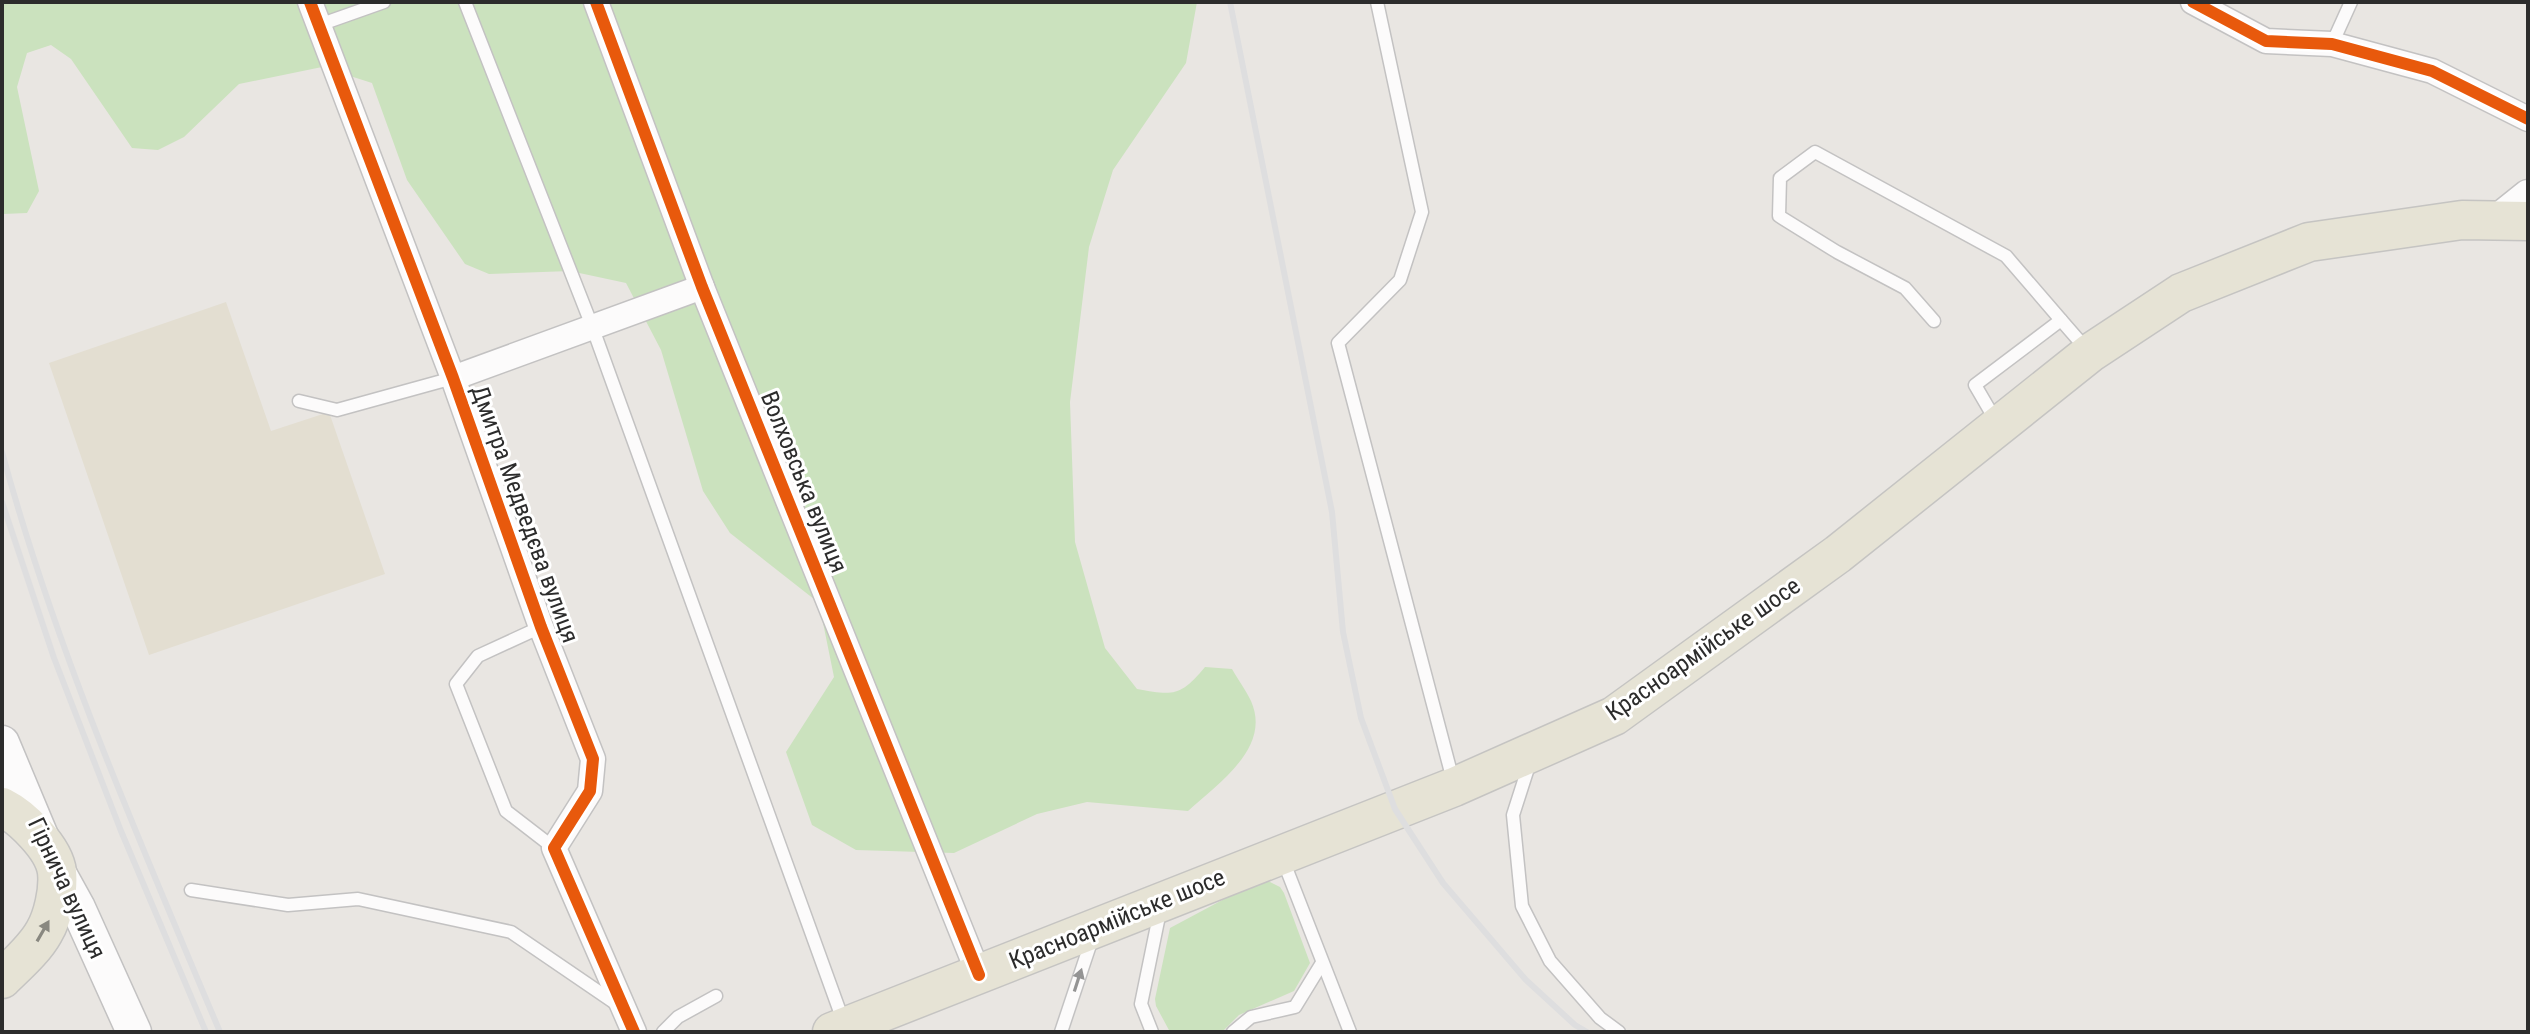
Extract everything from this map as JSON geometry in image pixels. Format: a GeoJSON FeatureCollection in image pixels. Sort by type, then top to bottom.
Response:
{"type":"FeatureCollection","features":[{"type":"Feature","properties":{"kind":"main road","name":"Красноармійське шосе"},"geometry":{"type":"LineString","coordinates":[[845,1030],[1280,853],[1454,787],[1614,716],[1838,554],[2090,353],[2181,293],[2309,242],[2462,220],[2513,220]]}},
{"type":"Feature","properties":{"kind":"main road","name":"Гірнича вулиця"},"geometry":{"type":"LineString","coordinates":[[2,743],[51,858],[78,908],[134,1032]]}},
{"type":"Feature","properties":{"kind":"main road"},"geometry":{"type":"LineString","coordinates":[[2,807],[17,815],[51,858],[54,907],[44,933],[2,979]]}},
{"type":"Feature","properties":{"kind":"street","name":"Дмитра Медведєва вулиця"},"geometry":{"type":"LineString","coordinates":[[310,2],[453,378],[541,627],[593,759],[590,791],[554,848]]}},
{"type":"Feature","properties":{"kind":"street","name":"Волховська вулиця"},"geometry":{"type":"LineString","coordinates":[[596,2],[702,287],[979,975]]}},
{"type":"Feature","properties":{"kind":"street"},"geometry":{"type":"LineString","coordinates":[[2193,2],[2266,41],[2332,44],[2432,71],[2528,119]]}},
{"type":"Feature","properties":{"kind":"street"},"geometry":{"type":"LineString","coordinates":[[2513,220],[2528,195]]}},
{"type":"Feature","properties":{"kind":"street"},"geometry":{"type":"LineString","coordinates":[[453,378],[702,287]]}},
{"type":"Feature","properties":{"kind":"street"},"geometry":{"type":"LineString","coordinates":[[554,848],[634,1032]]}},
{"type":"Feature","properties":{"kind":"lane"},"geometry":{"type":"LineString","coordinates":[[319,25],[384,2]]}},
{"type":"Feature","properties":{"kind":"lane"},"geometry":{"type":"LineString","coordinates":[[465,2],[592,326],[845,1030]]}},
{"type":"Feature","properties":{"kind":"lane"},"geometry":{"type":"LineString","coordinates":[[1377,2],[1422,212],[1400,280],[1338,343],[1454,787]]}},
{"type":"Feature","properties":{"kind":"lane"},"geometry":{"type":"LineString","coordinates":[[2332,44],[2351,2]]}},
{"type":"Feature","properties":{"kind":"lane"},"geometry":{"type":"LineString","coordinates":[[1934,321],[1905,288],[1837,252],[1779,216],[1780,178],[1815,152],[2006,256],[2090,353]]}},
{"type":"Feature","properties":{"kind":"lane"},"geometry":{"type":"LineString","coordinates":[[2000,427],[1975,385],[2061,320]]}},
{"type":"Feature","properties":{"kind":"lane"},"geometry":{"type":"LineString","coordinates":[[299,401],[337,410],[453,378]]}},
{"type":"Feature","properties":{"kind":"lane"},"geometry":{"type":"LineString","coordinates":[[541,627],[478,656],[456,684],[506,811],[554,848]]}},
{"type":"Feature","properties":{"kind":"lane"},"geometry":{"type":"LineString","coordinates":[[1534,752],[1513,815],[1522,906],[1550,961],[1600,1018],[1619,1032]]}},
{"type":"Feature","properties":{"kind":"lane"},"geometry":{"type":"LineString","coordinates":[[1280,853],[1350,1032]]}},
{"type":"Feature","properties":{"kind":"lane"},"geometry":{"type":"LineString","coordinates":[[191,890],[288,905],[358,899],[511,932],[624,1009]]}},
{"type":"Feature","properties":{"kind":"lane"},"geometry":{"type":"LineString","coordinates":[[1152,1032],[1141,1004],[1163,900]]}},
{"type":"Feature","properties":{"kind":"lane"},"geometry":{"type":"LineString","coordinates":[[1061,1032],[1096,927]]}},
{"type":"Feature","properties":{"kind":"lane"},"geometry":{"type":"LineString","coordinates":[[1233,1032],[1251,1017],[1295,1007],[1322,963]]}},
{"type":"Feature","properties":{"kind":"lane"},"geometry":{"type":"LineString","coordinates":[[663,1032],[678,1017],[716,996]]}},
{"type":"Feature","properties":{"kind":"shaded area"},"geometry":{"type":"Polygon","coordinates":[[[226,302],[271,431],[329,412],[385,574],[149,655],[49,363],[226,302]]]}},
{"type":"Feature","properties":{"kind":"green space"},"geometry":{"type":"Polygon","coordinates":[[[2,2],[1197,2],[1186,63],[1113,170],[1089,247],[1070,402],[1075,542],[1105,648],[1137,689],[1176,692],[1189,684],[1205,667],[1232,669],[1251,701],[1256,718],[1248,749],[1226,777],[1188,811],[1087,802],[1037,814],[954,853],[856,850],[812,825],[786,752],[834,677],[819,603],[730,533],[703,491],[661,350],[626,283],[570,271],[489,274],[465,264],[407,180],[372,83],[322,67],[239,84],[184,137],[158,150],[132,148],[71,59],[51,45],[27,53],[17,87],[39,191],[27,213],[3,214],[2,2]]]}},
{"type":"Feature","properties":{"kind":"green space"},"geometry":{"type":"Polygon","coordinates":[[[1266,880],[1280,887],[1284,893],[1310,963],[1294,991],[1239,1015],[1222,1032],[1170,1032],[1155,999],[1170,928],[1266,880]]]}},
{"type":"Feature","properties":{"kind":"railway"},"geometry":{"type":"LineString","coordinates":[[1230,2],[1332,512],[1343,632],[1361,718],[1395,809],[1443,883],[1526,980],[1575,1025],[1587,1032]]}},
{"type":"Feature","properties":{"kind":"railway"},"geometry":{"type":"LineString","coordinates":[[2,452],[48,600],[101,745],[220,1032]]}},
{"type":"Feature","properties":{"kind":"railway"},"geometry":{"type":"LineString","coordinates":[[2,502],[54,658],[121,831],[206,1032]]}},
{"type":"Feature","properties":{"kind":"cycle path"},"geometry":{"type":"LineString","coordinates":[[310,2],[453,378],[541,627],[593,759],[590,791],[554,848],[634,1032]]}},
{"type":"Feature","properties":{"kind":"cycle path"},"geometry":{"type":"LineString","coordinates":[[596,2],[702,287],[979,975]]}},
{"type":"Feature","properties":{"kind":"cycle path"},"geometry":{"type":"LineString","coordinates":[[2193,2],[2266,41],[2332,44],[2432,71],[2528,119]]}}]}
